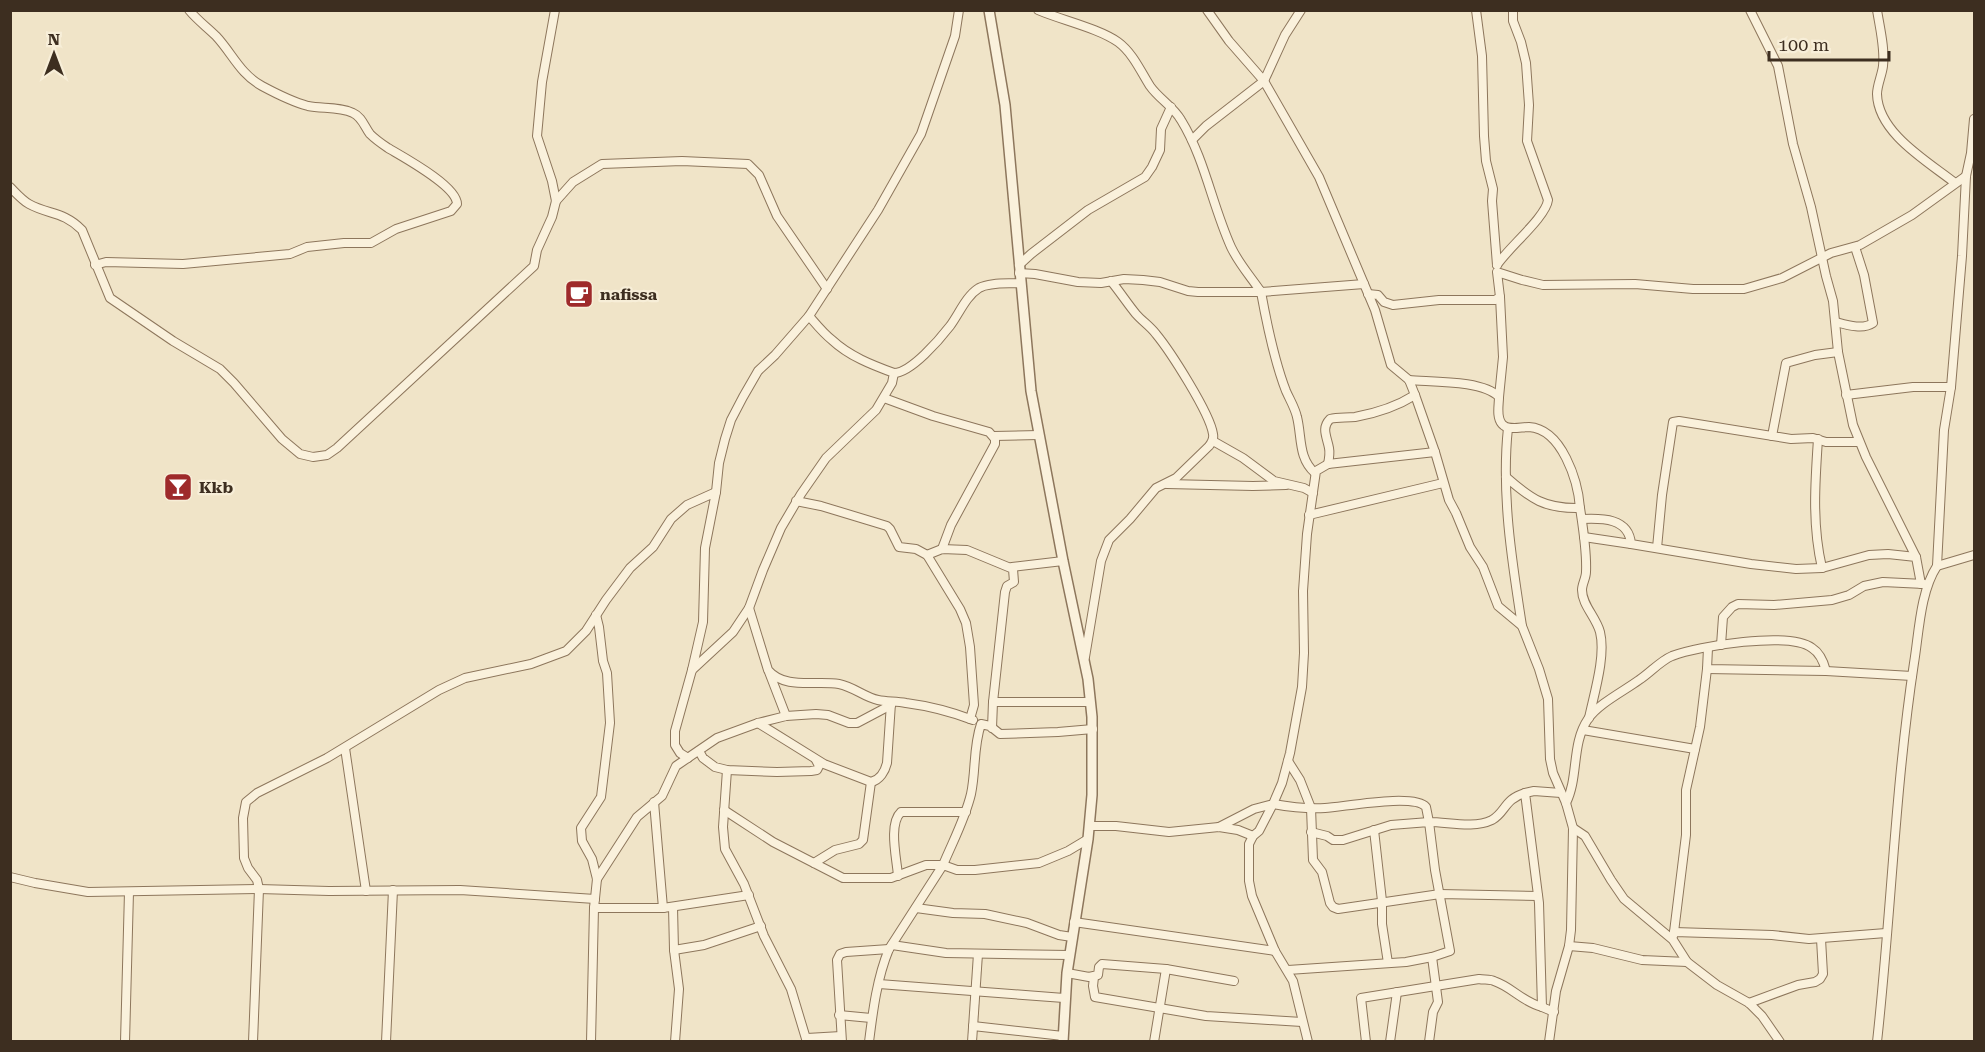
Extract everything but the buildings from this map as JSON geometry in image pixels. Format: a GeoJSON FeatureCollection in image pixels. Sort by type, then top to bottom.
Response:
{"type":"FeatureCollection","features":[{"type":"Feature","properties":{"kind":"street"},"geometry":{"type":"LineString","coordinates":[[95,265],[106,262],[183,264],[290,254],[307,247],[371,243],[396,229],[451,211],[457,204],[454,195],[439,181],[371,135],[357,115],[350,111],[306,105],[261,86],[242,72],[215,36],[189,10]]}},
{"type":"Feature","properties":{"kind":"street"},"geometry":{"type":"LineString","coordinates":[[10,187],[28,204],[57,213],[74,222],[82,230],[110,298],[219,369],[234,382],[282,439],[300,454],[313,457],[327,455],[384,406],[534,266],[537,250],[552,217],[556,201],[537,136],[542,82],[555,10]]}},
{"type":"Feature","properties":{"kind":"street"},"geometry":{"type":"LineString","coordinates":[[973,1026],[1063,1039],[1064,998],[1069,955],[1088,839],[1092,795],[1093,729],[1090,702],[1031,391],[1005,105],[989,10]]}},
{"type":"Feature","properties":{"kind":"street"},"geometry":{"type":"LineString","coordinates":[[1038,10],[1117,42],[1131,57],[1157,96],[1171,107],[1181,120],[1192,141],[1232,248],[1261,292],[1280,371],[1297,417],[1302,453],[1306,463],[1315,472]]}},
{"type":"Feature","properties":{"kind":"street"},"geometry":{"type":"LineString","coordinates":[[1208,10],[1229,41],[1264,81],[1319,177],[1375,310],[1391,365],[1409,380],[1435,452],[1449,500],[1470,547],[1483,567],[1498,606],[1522,626]]}},
{"type":"Feature","properties":{"kind":"street"},"geometry":{"type":"LineString","coordinates":[[1192,141],[1206,126],[1264,81],[1285,35],[1301,10]]}},
{"type":"Feature","properties":{"kind":"street"},"geometry":{"type":"LineString","coordinates":[[1476,10],[1482,56],[1486,161],[1493,189],[1500,297],[1503,357],[1498,416],[1501,423],[1508,428],[1536,429],[1551,438],[1569,462],[1577,487],[1584,537],[1586,572],[1582,591],[1601,636],[1600,666],[1589,718],[1578,744],[1574,782],[1566,803]]}},
{"type":"Feature","properties":{"kind":"street"},"geometry":{"type":"LineString","coordinates":[[1497,268],[1507,251],[1539,217],[1547,206],[1548,200],[1527,141],[1526,63],[1513,21],[1513,10]]}},
{"type":"Feature","properties":{"kind":"street"},"geometry":{"type":"LineString","coordinates":[[1750,10],[1778,66],[1793,144],[1833,300],[1838,352],[1846,395],[1859,442],[1916,557],[1924,584],[1912,676],[1877,1041]]}},
{"type":"Feature","properties":{"kind":"street"},"geometry":{"type":"LineString","coordinates":[[1877,10],[1883,52],[1883,66],[1877,93],[1879,108],[1884,119],[1903,143],[1955,183]]}},
{"type":"Feature","properties":{"kind":"street"},"geometry":{"type":"LineString","coordinates":[[688,758],[680,753],[675,745],[675,731],[703,622],[705,548],[719,464],[731,420],[758,371],[809,316],[827,289],[878,210],[921,134],[955,36],[958,12]]}},
{"type":"Feature","properties":{"kind":"street"},"geometry":{"type":"LineString","coordinates":[[1020,274],[1038,248],[1088,210],[1145,177],[1160,150],[1161,129],[1171,107]]}},
{"type":"Feature","properties":{"kind":"street"},"geometry":{"type":"LineString","coordinates":[[1924,584],[1937,566],[1944,430],[1951,387],[1966,176],[1973,154],[1974,119]]}},
{"type":"Feature","properties":{"kind":"street"},"geometry":{"type":"LineString","coordinates":[[556,201],[573,182],[602,164],[682,161],[748,164],[759,175],[777,216],[827,289]]}},
{"type":"Feature","properties":{"kind":"street"},"geometry":{"type":"LineString","coordinates":[[1497,268],[1522,280],[1543,285],[1635,284],[1714,290],[1744,289],[1782,278],[1831,253],[1855,247],[1912,215],[1966,176]]}},
{"type":"Feature","properties":{"kind":"street"},"geometry":{"type":"LineString","coordinates":[[1836,322],[1863,327],[1873,323],[1864,275],[1855,247]]}},
{"type":"Feature","properties":{"kind":"street"},"geometry":{"type":"LineString","coordinates":[[809,316],[830,339],[842,348],[872,365],[894,373],[907,369],[917,362],[950,326],[972,294],[979,288],[998,284],[1020,274],[1035,274],[1078,282],[1143,280],[1198,292],[1261,292],[1364,284]]}},
{"type":"Feature","properties":{"kind":"street"},"geometry":{"type":"LineString","coordinates":[[1084,661],[1094,596],[1109,540],[1162,484],[1176,478],[1213,441],[1214,435],[1206,416],[1167,349],[1156,333],[1140,320],[1111,281]]}},
{"type":"Feature","properties":{"kind":"street"},"geometry":{"type":"LineString","coordinates":[[1368,294],[1378,295],[1389,304],[1398,305],[1439,300],[1489,300],[1500,297]]}},
{"type":"Feature","properties":{"kind":"street"},"geometry":{"type":"LineString","coordinates":[[1772,436],[1786,363],[1815,355],[1838,352]]}},
{"type":"Feature","properties":{"kind":"street"},"geometry":{"type":"LineString","coordinates":[[692,670],[733,632],[749,608],[772,549],[796,501],[826,458],[876,410],[892,383],[894,373]]}},
{"type":"Feature","properties":{"kind":"street"},"geometry":{"type":"LineString","coordinates":[[1409,380],[1488,388],[1499,397]]}},
{"type":"Feature","properties":{"kind":"street"},"geometry":{"type":"LineString","coordinates":[[1846,395],[1913,387],[1951,387]]}},
{"type":"Feature","properties":{"kind":"street"},"geometry":{"type":"LineString","coordinates":[[1328,464],[1329,449],[1325,424],[1330,419],[1353,417],[1384,410],[1399,405],[1415,395]]}},
{"type":"Feature","properties":{"kind":"street"},"geometry":{"type":"LineString","coordinates":[[884,398],[933,416],[989,432],[994,436],[1039,435]]}},
{"type":"Feature","properties":{"kind":"street"},"geometry":{"type":"LineString","coordinates":[[1657,548],[1657,530],[1673,422],[1679,421],[1791,439],[1859,442]]}},
{"type":"Feature","properties":{"kind":"street"},"geometry":{"type":"LineString","coordinates":[[1508,428],[1505,455],[1506,477],[1516,587],[1522,626],[1548,699],[1550,759],[1573,828],[1571,930],[1548,1041]]}},
{"type":"Feature","properties":{"kind":"street"},"geometry":{"type":"LineString","coordinates":[[942,549],[951,525],[995,444],[994,436]]}},
{"type":"Feature","properties":{"kind":"street"},"geometry":{"type":"LineString","coordinates":[[1818,439],[1815,529],[1822,568]]}},
{"type":"Feature","properties":{"kind":"street"},"geometry":{"type":"LineString","coordinates":[[1213,441],[1243,458],[1274,482],[1304,488],[1312,493]]}},
{"type":"Feature","properties":{"kind":"street"},"geometry":{"type":"LineString","coordinates":[[1308,1041],[1293,981],[1275,951],[1252,896],[1249,881],[1249,843],[1259,831],[1274,804],[1282,783],[1302,687],[1303,591],[1315,472],[1328,464],[1435,452]]}},
{"type":"Feature","properties":{"kind":"street"},"geometry":{"type":"LineString","coordinates":[[1506,477],[1538,502],[1580,508]]}},
{"type":"Feature","properties":{"kind":"street"},"geometry":{"type":"LineString","coordinates":[[1309,515],[1443,483]]}},
{"type":"Feature","properties":{"kind":"street"},"geometry":{"type":"LineString","coordinates":[[1162,484],[1286,485]]}},
{"type":"Feature","properties":{"kind":"street"},"geometry":{"type":"LineString","coordinates":[[254,1041],[259,889],[257,880],[244,858],[243,818],[246,802],[257,793],[345,748],[411,706],[448,686],[465,678],[531,664],[566,651],[586,631],[630,568],[653,547],[671,519],[687,505],[716,492]]}},
{"type":"Feature","properties":{"kind":"street"},"geometry":{"type":"LineString","coordinates":[[796,501],[821,506],[886,526],[890,529],[899,547],[916,549],[927,555],[966,623],[974,705],[970,719]]}},
{"type":"Feature","properties":{"kind":"street"},"geometry":{"type":"LineString","coordinates":[[1582,519],[1618,522],[1630,533],[1632,544]]}},
{"type":"Feature","properties":{"kind":"street"},"geometry":{"type":"LineString","coordinates":[[1584,537],[1796,569],[1822,568],[1869,555],[1888,554],[1916,557]]}},
{"type":"Feature","properties":{"kind":"street"},"geometry":{"type":"LineString","coordinates":[[927,555],[942,549],[967,550],[1012,567],[1063,561]]}},
{"type":"Feature","properties":{"kind":"street"},"geometry":{"type":"LineString","coordinates":[[1937,566],[1974,555]]}},
{"type":"Feature","properties":{"kind":"street"},"geometry":{"type":"LineString","coordinates":[[992,728],[1005,592],[1007,586],[1014,583],[1015,579],[1012,567]]}},
{"type":"Feature","properties":{"kind":"street"},"geometry":{"type":"LineString","coordinates":[[1721,645],[1723,617],[1732,606],[1738,604],[1796,604],[1832,600],[1849,595],[1864,586],[1883,582],[1924,584]]}},
{"type":"Feature","properties":{"kind":"street"},"geometry":{"type":"LineString","coordinates":[[749,608],[768,670],[786,716]]}},
{"type":"Feature","properties":{"kind":"street"},"geometry":{"type":"LineString","coordinates":[[591,1041],[594,908],[597,879],[592,859],[582,841],[581,828],[601,797],[609,734],[607,673],[596,615]]}},
{"type":"Feature","properties":{"kind":"street"},"geometry":{"type":"LineString","coordinates":[[1589,718],[1666,659],[1721,645],[1767,640],[1796,641],[1813,648],[1823,660],[1826,671]]}},
{"type":"Feature","properties":{"kind":"street"},"geometry":{"type":"LineString","coordinates":[[1673,936],[1686,835],[1686,790],[1695,749],[1708,648]]}},
{"type":"Feature","properties":{"kind":"street"},"geometry":{"type":"LineString","coordinates":[[1707,669],[1826,671],[1912,676]]}},
{"type":"Feature","properties":{"kind":"street"},"geometry":{"type":"LineString","coordinates":[[768,670],[781,680],[838,684],[853,687],[874,699],[936,708],[986,724],[1000,734],[1093,729]]}},
{"type":"Feature","properties":{"kind":"street"},"geometry":{"type":"LineString","coordinates":[[993,702],[1090,702]]}},
{"type":"Feature","properties":{"kind":"street"},"geometry":{"type":"LineString","coordinates":[[597,879],[637,818],[662,796],[676,766],[717,738],[758,723],[786,716],[828,715],[853,723],[891,703]]}},
{"type":"Feature","properties":{"kind":"street"},"geometry":{"type":"LineString","coordinates":[[758,723],[824,764],[872,782],[877,780],[886,768],[891,703]]}},
{"type":"Feature","properties":{"kind":"street"},"geometry":{"type":"LineString","coordinates":[[869,1041],[871,1018],[883,964],[891,947],[943,865],[966,812],[974,772],[977,735],[981,724]]}},
{"type":"Feature","properties":{"kind":"street"},"geometry":{"type":"LineString","coordinates":[[1583,730],[1695,749]]}},
{"type":"Feature","properties":{"kind":"street"},"geometry":{"type":"LineString","coordinates":[[345,748],[366,891]]}},
{"type":"Feature","properties":{"kind":"street"},"geometry":{"type":"LineString","coordinates":[[699,751],[703,759],[715,767],[728,770],[811,771],[816,770],[819,766],[815,758]]}},
{"type":"Feature","properties":{"kind":"street"},"geometry":{"type":"LineString","coordinates":[[1288,761],[1300,780],[1311,808],[1313,860],[1322,872],[1333,908],[1440,894],[1538,896]]}},
{"type":"Feature","properties":{"kind":"street"},"geometry":{"type":"LineString","coordinates":[[728,770],[724,810],[725,849],[749,895],[760,926],[791,989],[807,1040],[842,1039],[837,960],[840,954],[846,952],[891,947],[946,953],[1069,955]]}},
{"type":"Feature","properties":{"kind":"street"},"geometry":{"type":"LineString","coordinates":[[814,863],[835,850],[863,840],[872,782]]}},
{"type":"Feature","properties":{"kind":"street"},"geometry":{"type":"LineString","coordinates":[[1311,832],[1337,840],[1391,825],[1429,822],[1477,825],[1493,819],[1516,795],[1534,791],[1561,793]]}},
{"type":"Feature","properties":{"kind":"street"},"geometry":{"type":"LineString","coordinates":[[1525,793],[1538,896],[1542,1007]]}},
{"type":"Feature","properties":{"kind":"street"},"geometry":{"type":"LineString","coordinates":[[654,802],[663,908]]}},
{"type":"Feature","properties":{"kind":"street"},"geometry":{"type":"LineString","coordinates":[[1219,828],[1254,808],[1274,804],[1324,808],[1368,802],[1418,802],[1426,807],[1450,951],[1406,962],[1288,970]]}},
{"type":"Feature","properties":{"kind":"street"},"geometry":{"type":"LineString","coordinates":[[724,810],[773,842],[843,878],[891,878],[926,865],[943,865],[957,870],[975,870],[1040,863],[1088,839]]}},
{"type":"Feature","properties":{"kind":"street"},"geometry":{"type":"LineString","coordinates":[[898,876],[894,825],[896,817],[901,812],[966,812]]}},
{"type":"Feature","properties":{"kind":"street"},"geometry":{"type":"LineString","coordinates":[[1089,826],[1116,826],[1169,832],[1219,828],[1238,830],[1253,836]]}},
{"type":"Feature","properties":{"kind":"street"},"geometry":{"type":"LineString","coordinates":[[1573,828],[1585,836],[1624,899],[1673,936],[1687,962]]}},
{"type":"Feature","properties":{"kind":"street"},"geometry":{"type":"LineString","coordinates":[[1374,830],[1382,901],[1382,924],[1388,963]]}},
{"type":"Feature","properties":{"kind":"street"},"geometry":{"type":"LineString","coordinates":[[10,877],[88,892],[259,889],[460,890],[595,899]]}},
{"type":"Feature","properties":{"kind":"street"},"geometry":{"type":"LineString","coordinates":[[386,1041],[393,890]]}},
{"type":"Feature","properties":{"kind":"street"},"geometry":{"type":"LineString","coordinates":[[125,1041],[129,892]]}},
{"type":"Feature","properties":{"kind":"street"},"geometry":{"type":"LineString","coordinates":[[594,908],[663,908],[749,895]]}},
{"type":"Feature","properties":{"kind":"street"},"geometry":{"type":"LineString","coordinates":[[673,907],[674,950],[679,990],[675,1041]]}},
{"type":"Feature","properties":{"kind":"street"},"geometry":{"type":"LineString","coordinates":[[916,908],[953,913],[986,914],[1027,923],[1059,935],[1072,937]]}},
{"type":"Feature","properties":{"kind":"street"},"geometry":{"type":"LineString","coordinates":[[1074,922],[1275,951]]}},
{"type":"Feature","properties":{"kind":"street"},"geometry":{"type":"LineString","coordinates":[[674,950],[704,945],[760,926]]}},
{"type":"Feature","properties":{"kind":"street"},"geometry":{"type":"LineString","coordinates":[[1673,936],[1772,935],[1821,939],[1886,933]]}},
{"type":"Feature","properties":{"kind":"street"},"geometry":{"type":"LineString","coordinates":[[1749,1003],[1821,979],[1823,974],[1821,939]]}},
{"type":"Feature","properties":{"kind":"street"},"geometry":{"type":"LineString","coordinates":[[1569,946],[1593,948],[1642,960],[1687,962],[1717,986],[1749,1003],[1762,1016],[1780,1041]]}},
{"type":"Feature","properties":{"kind":"street"},"geometry":{"type":"LineString","coordinates":[[972,1041],[978,954]]}},
{"type":"Feature","properties":{"kind":"street"},"geometry":{"type":"LineString","coordinates":[[1429,1041],[1433,1012],[1438,1002],[1432,957]]}},
{"type":"Feature","properties":{"kind":"street"},"geometry":{"type":"LineString","coordinates":[[1067,973],[1094,977],[1098,975],[1102,964],[1166,969],[1234,981]]}},
{"type":"Feature","properties":{"kind":"street"},"geometry":{"type":"LineString","coordinates":[[1154,1041],[1166,969]]}},
{"type":"Feature","properties":{"kind":"street"},"geometry":{"type":"LineString","coordinates":[[1094,977],[1095,997],[1206,1016],[1302,1022]]}},
{"type":"Feature","properties":{"kind":"street"},"geometry":{"type":"LineString","coordinates":[[1366,1041],[1360,998],[1397,992],[1476,980],[1494,981],[1515,992],[1525,1001],[1554,1012]]}},
{"type":"Feature","properties":{"kind":"street"},"geometry":{"type":"LineString","coordinates":[[879,984],[1064,998]]}},
{"type":"Feature","properties":{"kind":"street"},"geometry":{"type":"LineString","coordinates":[[1390,1041],[1397,992]]}},
{"type":"Feature","properties":{"kind":"street"},"geometry":{"type":"LineString","coordinates":[[839,1015],[871,1018]]}},
{"type":"Feature","properties":{"kind":"place","name":"nafissa"},"geometry":{"type":"Point","coordinates":[579,294]}},
{"type":"Feature","properties":{"kind":"place","name":"Kkb"},"geometry":{"type":"Point","coordinates":[178,487]}}]}
